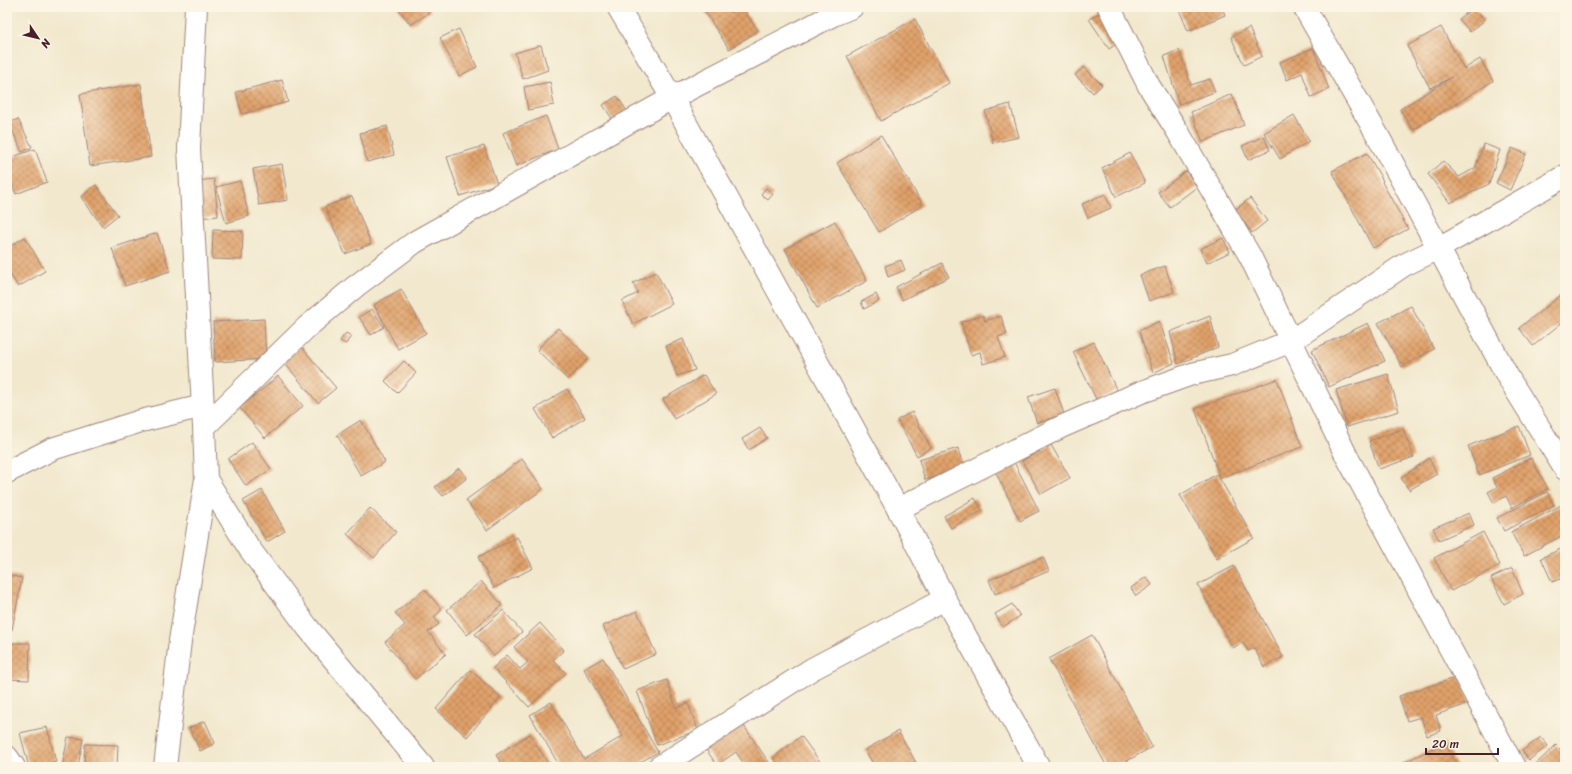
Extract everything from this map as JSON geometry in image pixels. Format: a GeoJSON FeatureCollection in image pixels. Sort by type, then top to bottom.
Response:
{"type":"FeatureCollection","features":[{"type":"Feature","properties":{"kind":"street"},"geometry":{"type":"LineString","coordinates":[[165,767],[180,641],[206,479],[189,148],[196,7]]}},
{"type":"Feature","properties":{"kind":"street"},"geometry":{"type":"LineString","coordinates":[[618,7],[672,98],[898,509],[945,599],[1039,767]]}},
{"type":"Feature","properties":{"kind":"street"},"geometry":{"type":"LineString","coordinates":[[7,472],[52,449],[142,421],[204,417],[356,286],[415,242],[672,98],[833,15],[852,7]]}},
{"type":"Feature","properties":{"kind":"street"},"geometry":{"type":"LineString","coordinates":[[1109,7],[1149,86],[1178,132],[1250,256],[1346,455],[1514,767]]}},
{"type":"Feature","properties":{"kind":"street"},"geometry":{"type":"LineString","coordinates":[[1304,7],[1378,136],[1509,379],[1565,469]]}},
{"type":"Feature","properties":{"kind":"street"},"geometry":{"type":"LineString","coordinates":[[898,509],[1061,427],[1139,394],[1192,374],[1232,365],[1292,341],[1404,265],[1439,248],[1565,176]]}},
{"type":"Feature","properties":{"kind":"street"},"geometry":{"type":"LineString","coordinates":[[206,479],[249,548],[308,628],[424,767]]}},
{"type":"Feature","properties":{"kind":"street"},"geometry":{"type":"LineString","coordinates":[[659,767],[812,669],[945,599]]}},
{"type":"Feature","properties":{"kind":"street"},"geometry":{"type":"LineString","coordinates":[[7,758],[14,767]]}},
{"type":"Feature","properties":{"kind":"building"},"geometry":{"type":"Polygon","coordinates":[[[397,7],[428,7],[431,11],[411,25],[397,7]]]}},
{"type":"Feature","properties":{"kind":"building"},"geometry":{"type":"Polygon","coordinates":[[[702,7],[742,7],[758,31],[729,49],[702,7]]]}},
{"type":"Feature","properties":{"kind":"building"},"geometry":{"type":"Polygon","coordinates":[[[1178,7],[1222,7],[1225,15],[1188,31],[1178,7]]]}},
{"type":"Feature","properties":{"kind":"building"},"geometry":{"type":"Polygon","coordinates":[[[1474,7],[1485,20],[1470,32],[1459,19],[1474,7]]]}},
{"type":"Feature","properties":{"kind":"building"},"geometry":{"type":"Polygon","coordinates":[[[1104,10],[1124,39],[1109,49],[1089,19],[1104,10]]]}},
{"type":"Feature","properties":{"kind":"building"},"geometry":{"type":"Polygon","coordinates":[[[915,19],[949,83],[881,121],[847,56],[915,19]]]}},
{"type":"Feature","properties":{"kind":"building"},"geometry":{"type":"Polygon","coordinates":[[[1441,27],[1464,69],[1480,59],[1493,81],[1413,130],[1400,109],[1452,77],[1430,88],[1407,46],[1441,27]]]}},
{"type":"Feature","properties":{"kind":"building"},"geometry":{"type":"Polygon","coordinates":[[[1249,28],[1262,56],[1244,65],[1231,37],[1249,28]]]}},
{"type":"Feature","properties":{"kind":"building"},"geometry":{"type":"Polygon","coordinates":[[[459,29],[477,67],[459,76],[440,38],[459,29]]]}},
{"type":"Feature","properties":{"kind":"building"},"geometry":{"type":"Polygon","coordinates":[[[541,45],[548,70],[523,79],[515,53],[541,45]]]}},
{"type":"Feature","properties":{"kind":"building"},"geometry":{"type":"Polygon","coordinates":[[[1313,48],[1329,89],[1311,97],[1302,73],[1287,80],[1280,62],[1313,48]]]}},
{"type":"Feature","properties":{"kind":"building"},"geometry":{"type":"Polygon","coordinates":[[[1179,50],[1191,85],[1210,79],[1215,92],[1179,104],[1164,56],[1179,50]]]}},
{"type":"Feature","properties":{"kind":"building"},"geometry":{"type":"Polygon","coordinates":[[[1084,67],[1102,85],[1093,93],[1075,75],[1084,67]]]}},
{"type":"Feature","properties":{"kind":"building"},"geometry":{"type":"Polygon","coordinates":[[[282,80],[288,102],[242,114],[236,92],[282,80]]]}},
{"type":"Feature","properties":{"kind":"building"},"geometry":{"type":"Polygon","coordinates":[[[550,82],[554,105],[528,110],[524,87],[550,82]]]}},
{"type":"Feature","properties":{"kind":"building"},"geometry":{"type":"Polygon","coordinates":[[[141,84],[151,157],[90,166],[80,94],[141,84]]]}},
{"type":"Feature","properties":{"kind":"building"},"geometry":{"type":"Polygon","coordinates":[[[1232,94],[1244,125],[1203,142],[1191,112],[1232,94]]]}},
{"type":"Feature","properties":{"kind":"building"},"geometry":{"type":"Polygon","coordinates":[[[617,96],[627,111],[613,120],[603,105],[617,96]]]}},
{"type":"Feature","properties":{"kind":"building"},"geometry":{"type":"Polygon","coordinates":[[[1010,104],[1019,137],[993,143],[985,111],[1010,104]]]}},
{"type":"Feature","properties":{"kind":"building"},"geometry":{"type":"Polygon","coordinates":[[[1294,115],[1309,141],[1280,159],[1264,133],[1294,115]]]}},
{"type":"Feature","properties":{"kind":"building"},"geometry":{"type":"Polygon","coordinates":[[[546,116],[558,149],[516,166],[503,133],[546,116]]]}},
{"type":"Feature","properties":{"kind":"building"},"geometry":{"type":"Polygon","coordinates":[[[18,119],[32,147],[22,152],[9,123],[18,119]]]}},
{"type":"Feature","properties":{"kind":"building"},"geometry":{"type":"Polygon","coordinates":[[[387,126],[394,155],[367,162],[360,133],[387,126]]]}},
{"type":"Feature","properties":{"kind":"building"},"geometry":{"type":"Polygon","coordinates":[[[881,135],[923,205],[879,232],[837,163],[881,135]]]}},
{"type":"Feature","properties":{"kind":"building"},"geometry":{"type":"Polygon","coordinates":[[[1264,136],[1270,150],[1248,160],[1242,146],[1264,136]]]}},
{"type":"Feature","properties":{"kind":"building"},"geometry":{"type":"Polygon","coordinates":[[[1484,144],[1500,150],[1489,184],[1450,203],[1428,174],[1443,161],[1459,177],[1475,168],[1484,144]]]}},
{"type":"Feature","properties":{"kind":"building"},"geometry":{"type":"Polygon","coordinates":[[[484,146],[497,184],[460,196],[447,157],[484,146]]]}},
{"type":"Feature","properties":{"kind":"building"},"geometry":{"type":"Polygon","coordinates":[[[1512,148],[1526,154],[1510,190],[1496,183],[1512,148]]]}},
{"type":"Feature","properties":{"kind":"building"},"geometry":{"type":"Polygon","coordinates":[[[35,149],[47,182],[16,194],[7,171],[7,159],[35,149]]]}},
{"type":"Feature","properties":{"kind":"building"},"geometry":{"type":"Polygon","coordinates":[[[1130,153],[1145,183],[1116,197],[1102,168],[1130,153]]]}},
{"type":"Feature","properties":{"kind":"building"},"geometry":{"type":"Polygon","coordinates":[[[1367,153],[1408,229],[1373,248],[1332,171],[1367,153]]]}},
{"type":"Feature","properties":{"kind":"building"},"geometry":{"type":"Polygon","coordinates":[[[282,164],[288,200],[259,205],[253,169],[282,164]]]}},
{"type":"Feature","properties":{"kind":"building"},"geometry":{"type":"Polygon","coordinates":[[[1186,171],[1197,187],[1170,207],[1158,192],[1186,171]]]}},
{"type":"Feature","properties":{"kind":"building"},"geometry":{"type":"Polygon","coordinates":[[[214,179],[218,216],[200,218],[197,181],[214,179]]]}},
{"type":"Feature","properties":{"kind":"building"},"geometry":{"type":"Polygon","coordinates":[[[240,181],[249,216],[226,223],[216,187],[240,181]]]}},
{"type":"Feature","properties":{"kind":"building"},"geometry":{"type":"Polygon","coordinates":[[[96,185],[118,215],[103,227],[81,197],[96,185]]]}},
{"type":"Feature","properties":{"kind":"building"},"geometry":{"type":"Polygon","coordinates":[[[766,188],[773,194],[768,200],[761,194],[766,188]]]}},
{"type":"Feature","properties":{"kind":"building"},"geometry":{"type":"Polygon","coordinates":[[[1105,194],[1111,208],[1088,218],[1082,204],[1105,194]]]}},
{"type":"Feature","properties":{"kind":"building"},"geometry":{"type":"Polygon","coordinates":[[[352,196],[371,244],[345,254],[325,207],[352,196]]]}},
{"type":"Feature","properties":{"kind":"building"},"geometry":{"type":"Polygon","coordinates":[[[1250,198],[1267,221],[1252,233],[1235,210],[1250,198]]]}},
{"type":"Feature","properties":{"kind":"building"},"geometry":{"type":"Polygon","coordinates":[[[835,221],[867,281],[817,308],[785,249],[835,221]]]}},
{"type":"Feature","properties":{"kind":"building"},"geometry":{"type":"Polygon","coordinates":[[[213,230],[243,231],[242,260],[212,259],[213,230]]]}},
{"type":"Feature","properties":{"kind":"building"},"geometry":{"type":"Polygon","coordinates":[[[157,233],[170,271],[125,286],[112,248],[157,233]]]}},
{"type":"Feature","properties":{"kind":"building"},"geometry":{"type":"Polygon","coordinates":[[[25,237],[45,271],[18,287],[7,269],[7,248],[25,237]]]}},
{"type":"Feature","properties":{"kind":"building"},"geometry":{"type":"Polygon","coordinates":[[[1223,238],[1230,252],[1207,263],[1200,249],[1223,238]]]}},
{"type":"Feature","properties":{"kind":"building"},"geometry":{"type":"Polygon","coordinates":[[[901,260],[905,270],[888,277],[885,266],[901,260]]]}},
{"type":"Feature","properties":{"kind":"building"},"geometry":{"type":"Polygon","coordinates":[[[942,263],[949,277],[902,300],[896,287],[942,263]]]}},
{"type":"Feature","properties":{"kind":"building"},"geometry":{"type":"Polygon","coordinates":[[[1165,266],[1174,292],[1149,301],[1140,275],[1165,266]]]}},
{"type":"Feature","properties":{"kind":"building"},"geometry":{"type":"Polygon","coordinates":[[[656,272],[672,304],[633,324],[622,301],[638,293],[633,283],[656,272]]]}},
{"type":"Feature","properties":{"kind":"building"},"geometry":{"type":"Polygon","coordinates":[[[401,289],[426,333],[398,349],[374,305],[401,289]]]}},
{"type":"Feature","properties":{"kind":"building"},"geometry":{"type":"Polygon","coordinates":[[[1565,292],[1565,320],[1533,346],[1519,328],[1565,292]]]}},
{"type":"Feature","properties":{"kind":"building"},"geometry":{"type":"Polygon","coordinates":[[[876,294],[879,301],[864,309],[861,302],[876,294]]]}},
{"type":"Feature","properties":{"kind":"building"},"geometry":{"type":"Polygon","coordinates":[[[1411,306],[1434,349],[1402,367],[1378,323],[1411,306]]]}},
{"type":"Feature","properties":{"kind":"building"},"geometry":{"type":"Polygon","coordinates":[[[372,309],[384,327],[371,335],[359,317],[372,309]]]}},
{"type":"Feature","properties":{"kind":"building"},"geometry":{"type":"Polygon","coordinates":[[[983,315],[985,321],[1001,316],[1007,334],[998,337],[1005,357],[983,364],[980,352],[971,355],[961,322],[983,315]]]}},
{"type":"Feature","properties":{"kind":"building"},"geometry":{"type":"Polygon","coordinates":[[[1210,316],[1218,347],[1178,364],[1170,332],[1210,316]]]}},
{"type":"Feature","properties":{"kind":"building"},"geometry":{"type":"Polygon","coordinates":[[[264,319],[266,359],[215,362],[213,322],[264,319]]]}},
{"type":"Feature","properties":{"kind":"building"},"geometry":{"type":"Polygon","coordinates":[[[1159,321],[1174,363],[1153,373],[1139,331],[1159,321]]]}},
{"type":"Feature","properties":{"kind":"building"},"geometry":{"type":"Polygon","coordinates":[[[1368,323],[1385,361],[1329,387],[1312,350],[1368,323]]]}},
{"type":"Feature","properties":{"kind":"building"},"geometry":{"type":"Polygon","coordinates":[[[558,328],[589,358],[568,380],[537,350],[558,328]]]}},
{"type":"Feature","properties":{"kind":"building"},"geometry":{"type":"Polygon","coordinates":[[[346,333],[351,336],[346,344],[340,341],[346,333]]]}},
{"type":"Feature","properties":{"kind":"building"},"geometry":{"type":"Polygon","coordinates":[[[683,339],[695,370],[677,376],[666,346],[683,339]]]}},
{"type":"Feature","properties":{"kind":"building"},"geometry":{"type":"Polygon","coordinates":[[[1094,342],[1117,391],[1097,401],[1073,352],[1094,342]]]}},
{"type":"Feature","properties":{"kind":"building"},"geometry":{"type":"Polygon","coordinates":[[[301,346],[336,388],[318,403],[283,361],[301,346]]]}},
{"type":"Feature","properties":{"kind":"building"},"geometry":{"type":"Polygon","coordinates":[[[404,361],[416,373],[397,393],[385,381],[404,361]]]}},
{"type":"Feature","properties":{"kind":"building"},"geometry":{"type":"Polygon","coordinates":[[[1388,374],[1399,411],[1347,427],[1336,390],[1388,374]]]}},
{"type":"Feature","properties":{"kind":"building"},"geometry":{"type":"Polygon","coordinates":[[[704,375],[716,394],[674,419],[663,399],[704,375]]]}},
{"type":"Feature","properties":{"kind":"building"},"geometry":{"type":"Polygon","coordinates":[[[278,376],[303,406],[265,438],[240,408],[278,376]]]}},
{"type":"Feature","properties":{"kind":"building"},"geometry":{"type":"Polygon","coordinates":[[[1277,379],[1302,447],[1220,478],[1195,409],[1277,379]]]}},
{"type":"Feature","properties":{"kind":"building"},"geometry":{"type":"Polygon","coordinates":[[[1055,388],[1064,414],[1037,423],[1028,397],[1055,388]]]}},
{"type":"Feature","properties":{"kind":"building"},"geometry":{"type":"Polygon","coordinates":[[[567,389],[585,418],[552,438],[535,409],[567,389]]]}},
{"type":"Feature","properties":{"kind":"building"},"geometry":{"type":"Polygon","coordinates":[[[912,412],[931,448],[917,456],[897,420],[912,412]]]}},
{"type":"Feature","properties":{"kind":"building"},"geometry":{"type":"Polygon","coordinates":[[[361,420],[385,462],[361,476],[337,435],[361,420]]]}},
{"type":"Feature","properties":{"kind":"building"},"geometry":{"type":"Polygon","coordinates":[[[1519,426],[1530,455],[1479,475],[1468,446],[1519,426]]]}},
{"type":"Feature","properties":{"kind":"building"},"geometry":{"type":"Polygon","coordinates":[[[760,428],[767,438],[749,450],[742,439],[760,428]]]}},
{"type":"Feature","properties":{"kind":"building"},"geometry":{"type":"Polygon","coordinates":[[[1403,429],[1414,457],[1379,469],[1369,441],[1403,429]]]}},
{"type":"Feature","properties":{"kind":"building"},"geometry":{"type":"Polygon","coordinates":[[[252,442],[271,469],[246,486],[228,459],[252,442]]]}},
{"type":"Feature","properties":{"kind":"building"},"geometry":{"type":"Polygon","coordinates":[[[1051,445],[1070,478],[1041,494],[1022,461],[1051,445]]]}},
{"type":"Feature","properties":{"kind":"building"},"geometry":{"type":"Polygon","coordinates":[[[958,448],[964,469],[925,480],[919,460],[958,448]]]}},
{"type":"Feature","properties":{"kind":"building"},"geometry":{"type":"Polygon","coordinates":[[[1012,458],[1039,511],[1020,521],[993,467],[1012,458]]]}},
{"type":"Feature","properties":{"kind":"building"},"geometry":{"type":"Polygon","coordinates":[[[1429,458],[1437,474],[1409,490],[1401,478],[1429,458]]]}},
{"type":"Feature","properties":{"kind":"building"},"geometry":{"type":"Polygon","coordinates":[[[1531,458],[1548,489],[1512,508],[1506,496],[1494,503],[1488,492],[1497,487],[1492,478],[1531,458]]]}},
{"type":"Feature","properties":{"kind":"building"},"geometry":{"type":"Polygon","coordinates":[[[522,459],[543,489],[487,530],[466,500],[522,459]]]}},
{"type":"Feature","properties":{"kind":"building"},"geometry":{"type":"Polygon","coordinates":[[[459,468],[467,478],[443,496],[435,487],[459,468]]]}},
{"type":"Feature","properties":{"kind":"building"},"geometry":{"type":"Polygon","coordinates":[[[1217,474],[1254,538],[1217,559],[1180,495],[1217,474]]]}},
{"type":"Feature","properties":{"kind":"building"},"geometry":{"type":"Polygon","coordinates":[[[262,490],[285,531],[267,542],[243,501],[262,490]]]}},
{"type":"Feature","properties":{"kind":"building"},"geometry":{"type":"Polygon","coordinates":[[[1547,492],[1554,505],[1504,531],[1497,518],[1547,492]]]}},
{"type":"Feature","properties":{"kind":"building"},"geometry":{"type":"Polygon","coordinates":[[[975,498],[982,511],[951,528],[944,516],[975,498]]]}},
{"type":"Feature","properties":{"kind":"building"},"geometry":{"type":"Polygon","coordinates":[[[1563,504],[1565,507],[1565,534],[1524,556],[1511,532],[1563,504]]]}},
{"type":"Feature","properties":{"kind":"building"},"geometry":{"type":"Polygon","coordinates":[[[370,508],[396,532],[374,558],[347,534],[370,508]]]}},
{"type":"Feature","properties":{"kind":"building"},"geometry":{"type":"Polygon","coordinates":[[[1469,513],[1474,525],[1439,540],[1433,528],[1469,513]]]}},
{"type":"Feature","properties":{"kind":"building"},"geometry":{"type":"Polygon","coordinates":[[[1483,532],[1500,565],[1451,591],[1434,558],[1483,532]]]}},
{"type":"Feature","properties":{"kind":"building"},"geometry":{"type":"Polygon","coordinates":[[[517,537],[533,568],[494,588],[478,557],[517,537]]]}},
{"type":"Feature","properties":{"kind":"building"},"geometry":{"type":"Polygon","coordinates":[[[1565,547],[1565,577],[1552,582],[1541,558],[1565,547]]]}},
{"type":"Feature","properties":{"kind":"building"},"geometry":{"type":"Polygon","coordinates":[[[1043,557],[1049,571],[995,594],[989,580],[1043,557]]]}},
{"type":"Feature","properties":{"kind":"building"},"geometry":{"type":"Polygon","coordinates":[[[1234,566],[1283,657],[1264,667],[1254,648],[1248,651],[1243,642],[1233,648],[1198,585],[1234,566]]]}},
{"type":"Feature","properties":{"kind":"building"},"geometry":{"type":"Polygon","coordinates":[[[1512,568],[1523,594],[1504,604],[1491,578],[1512,568]]]}},
{"type":"Feature","properties":{"kind":"building"},"geometry":{"type":"Polygon","coordinates":[[[7,575],[22,578],[12,630],[7,629],[7,575]]]}},
{"type":"Feature","properties":{"kind":"building"},"geometry":{"type":"Polygon","coordinates":[[[1146,577],[1152,585],[1136,596],[1131,588],[1146,577]]]}},
{"type":"Feature","properties":{"kind":"building"},"geometry":{"type":"Polygon","coordinates":[[[481,581],[502,605],[467,635],[447,610],[481,581]]]}},
{"type":"Feature","properties":{"kind":"building"},"geometry":{"type":"Polygon","coordinates":[[[425,589],[442,610],[434,617],[439,624],[428,632],[446,654],[415,679],[385,642],[405,625],[395,613],[425,589]]]}},
{"type":"Feature","properties":{"kind":"building"},"geometry":{"type":"Polygon","coordinates":[[[1012,604],[1020,616],[1003,627],[995,614],[1012,604]]]}},
{"type":"Feature","properties":{"kind":"building"},"geometry":{"type":"Polygon","coordinates":[[[503,610],[522,632],[494,656],[475,634],[503,610]]]}},
{"type":"Feature","properties":{"kind":"building"},"geometry":{"type":"Polygon","coordinates":[[[637,611],[656,654],[623,669],[603,626],[637,611]]]}},
{"type":"Feature","properties":{"kind":"building"},"geometry":{"type":"Polygon","coordinates":[[[540,623],[564,650],[553,660],[566,673],[529,707],[493,668],[507,655],[520,669],[528,662],[514,647],[540,623]]]}},
{"type":"Feature","properties":{"kind":"building"},"geometry":{"type":"Polygon","coordinates":[[[1092,635],[1152,747],[1116,767],[1107,767],[1049,659],[1092,635]]]}},
{"type":"Feature","properties":{"kind":"building"},"geometry":{"type":"Polygon","coordinates":[[[7,643],[30,643],[29,680],[7,679],[7,643]]]}},
{"type":"Feature","properties":{"kind":"building"},"geometry":{"type":"Polygon","coordinates":[[[603,658],[658,752],[632,767],[560,767],[530,715],[551,702],[584,759],[623,736],[584,669],[603,658]]]}},
{"type":"Feature","properties":{"kind":"building"},"geometry":{"type":"Polygon","coordinates":[[[470,670],[501,697],[467,737],[436,709],[470,670]]]}},
{"type":"Feature","properties":{"kind":"building"},"geometry":{"type":"Polygon","coordinates":[[[1461,676],[1470,703],[1436,715],[1441,731],[1427,736],[1421,717],[1407,721],[1399,696],[1461,676]]]}},
{"type":"Feature","properties":{"kind":"building"},"geometry":{"type":"Polygon","coordinates":[[[667,680],[676,708],[688,703],[698,730],[657,745],[637,691],[667,680]]]}},
{"type":"Feature","properties":{"kind":"building"},"geometry":{"type":"Polygon","coordinates":[[[205,721],[215,743],[200,751],[189,728],[205,721]]]}},
{"type":"Feature","properties":{"kind":"building"},"geometry":{"type":"Polygon","coordinates":[[[742,723],[772,767],[746,767],[736,752],[717,765],[705,748],[742,723]]]}},
{"type":"Feature","properties":{"kind":"building"},"geometry":{"type":"Polygon","coordinates":[[[47,727],[56,762],[38,767],[29,767],[20,733],[47,727]]]}},
{"type":"Feature","properties":{"kind":"building"},"geometry":{"type":"Polygon","coordinates":[[[898,731],[918,766],[875,767],[865,750],[898,731]]]}},
{"type":"Feature","properties":{"kind":"building"},"geometry":{"type":"Polygon","coordinates":[[[530,734],[550,767],[504,767],[496,755],[530,734]]]}},
{"type":"Feature","properties":{"kind":"building"},"geometry":{"type":"Polygon","coordinates":[[[801,736],[824,767],[780,767],[773,758],[801,736]]]}},
{"type":"Feature","properties":{"kind":"building"},"geometry":{"type":"Polygon","coordinates":[[[68,737],[83,739],[78,767],[62,767],[68,737]]]}},
{"type":"Feature","properties":{"kind":"building"},"geometry":{"type":"Polygon","coordinates":[[[1541,737],[1548,746],[1529,760],[1522,751],[1541,737]]]}},
{"type":"Feature","properties":{"kind":"building"},"geometry":{"type":"Polygon","coordinates":[[[1445,742],[1457,767],[1395,767],[1445,742]]]}},
{"type":"Feature","properties":{"kind":"building"},"geometry":{"type":"Polygon","coordinates":[[[85,744],[118,745],[117,767],[84,767],[85,744]]]}},
{"type":"Feature","properties":{"kind":"building"},"geometry":{"type":"Polygon","coordinates":[[[1556,745],[1565,754],[1565,767],[1533,767],[1556,745]]]}}]}
